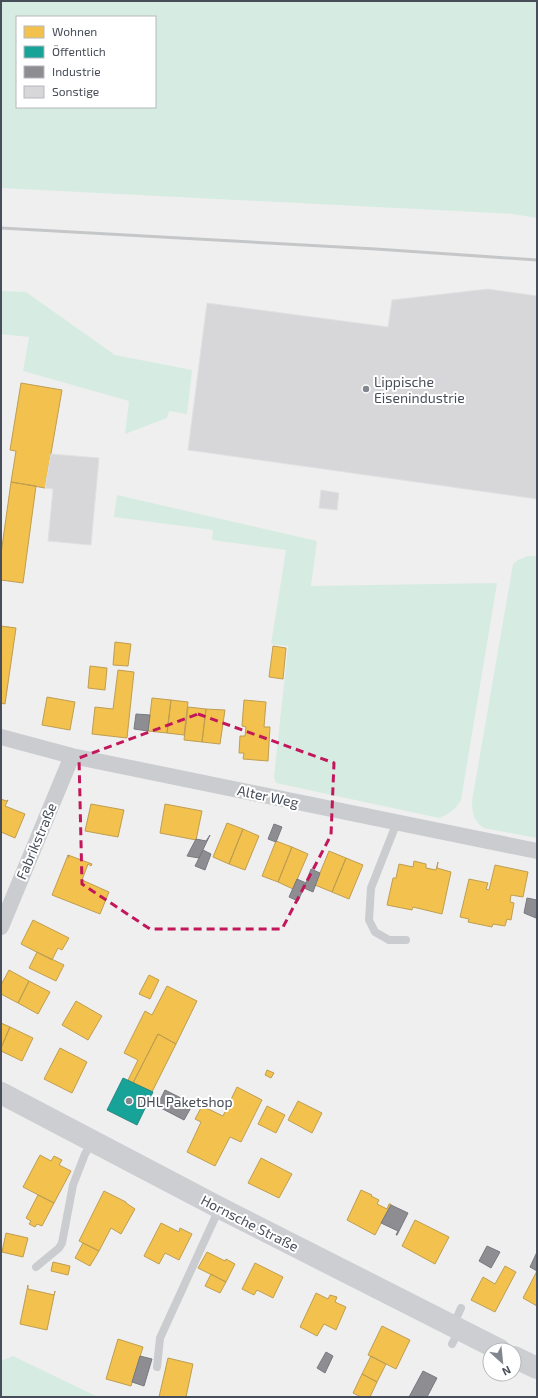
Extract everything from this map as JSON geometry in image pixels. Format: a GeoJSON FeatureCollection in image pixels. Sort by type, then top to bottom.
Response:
{"type":"FeatureCollection","features":[{"type":"Feature","properties":{"kind":"main road","name":"Hornsche Straße"},"geometry":{"type":"LineString","coordinates":[[1,1093],[92,1142],[484,1342]]}},
{"type":"Feature","properties":{"kind":"main road"},"geometry":{"type":"LineString","coordinates":[[522,1361],[537,1368]]}},
{"type":"Feature","properties":{"kind":"street","name":"Alter Weg"},"geometry":{"type":"LineString","coordinates":[[10,736],[72,756],[537,851]]}},
{"type":"Feature","properties":{"kind":"street","name":"Fabrikstraße"},"geometry":{"type":"LineString","coordinates":[[1,927],[72,756]]}},
{"type":"Feature","properties":{"kind":"lane"},"geometry":{"type":"LineString","coordinates":[[397,822],[371,888],[369,920],[375,932],[389,940],[406,940]]}},
{"type":"Feature","properties":{"kind":"lane"},"geometry":{"type":"LineString","coordinates":[[36,1267],[59,1248],[62,1243],[73,1185],[85,1154],[92,1142]]}},
{"type":"Feature","properties":{"kind":"lane"},"geometry":{"type":"LineString","coordinates":[[157,1367],[160,1338],[220,1208]]}},
{"type":"Feature","properties":{"kind":"highlighted area"},"geometry":{"type":"Polygon","coordinates":[[[198,714],[334,763],[331,835],[282,929],[150,929],[82,884],[79,758],[198,714]]]}},
{"type":"Feature","properties":{"kind":"green space"},"geometry":{"type":"Polygon","coordinates":[[[1,1],[537,1],[537,218],[513,214],[1,188],[1,1]]]}},
{"type":"Feature","properties":{"kind":"green space"},"geometry":{"type":"Polygon","coordinates":[[[1,291],[26,292],[115,355],[192,370],[187,414],[169,411],[167,418],[125,434],[129,401],[23,371],[29,337],[1,334],[1,291]]]}},
{"type":"Feature","properties":{"kind":"green space"},"geometry":{"type":"Polygon","coordinates":[[[117,495],[317,541],[311,586],[497,583],[461,800],[454,809],[439,818],[276,783],[274,777],[288,646],[271,644],[286,550],[212,540],[213,530],[114,517],[117,495]]]}},
{"type":"Feature","properties":{"kind":"green space"},"geometry":{"type":"Polygon","coordinates":[[[528,556],[537,556],[537,838],[484,828],[476,820],[472,805],[513,564],[528,556]]]}},
{"type":"Feature","properties":{"kind":"green space"},"geometry":{"type":"Polygon","coordinates":[[[13,1356],[98,1397],[1,1397],[1,1361],[13,1356]]]}},
{"type":"Feature","properties":{"kind":"building: Wohnen"},"geometry":{"type":"Polygon","coordinates":[[[21,383],[62,390],[45,488],[11,482],[16,451],[10,450],[21,383]]]}},
{"type":"Feature","properties":{"kind":"building: Wohnen"},"geometry":{"type":"Polygon","coordinates":[[[11,482],[36,486],[23,583],[1,580],[1,554],[11,482]]]}},
{"type":"Feature","properties":{"kind":"building: Wohnen"},"geometry":{"type":"Polygon","coordinates":[[[1,626],[16,628],[5,704],[1,703],[1,626]]]}},
{"type":"Feature","properties":{"kind":"building: Wohnen"},"geometry":{"type":"Polygon","coordinates":[[[115,642],[131,644],[128,666],[113,665],[115,642]]]}},
{"type":"Feature","properties":{"kind":"building: Wohnen"},"geometry":{"type":"Polygon","coordinates":[[[273,646],[286,648],[283,679],[269,677],[273,646]]]}},
{"type":"Feature","properties":{"kind":"building: Wohnen"},"geometry":{"type":"Polygon","coordinates":[[[90,666],[107,668],[105,690],[88,688],[90,666]]]}},
{"type":"Feature","properties":{"kind":"building: Wohnen"},"geometry":{"type":"Polygon","coordinates":[[[118,670],[134,672],[127,738],[92,734],[95,707],[113,709],[118,670]]]}},
{"type":"Feature","properties":{"kind":"building: Wohnen"},"geometry":{"type":"Polygon","coordinates":[[[47,697],[75,702],[70,730],[42,725],[47,697]]]}},
{"type":"Feature","properties":{"kind":"building: Wohnen"},"geometry":{"type":"Polygon","coordinates":[[[152,698],[171,700],[167,733],[148,731],[152,698]]]}},
{"type":"Feature","properties":{"kind":"building: Wohnen"},"geometry":{"type":"Polygon","coordinates":[[[171,700],[188,702],[184,735],[167,733],[171,700]]]}},
{"type":"Feature","properties":{"kind":"building: Wohnen"},"geometry":{"type":"Polygon","coordinates":[[[244,700],[266,702],[264,727],[270,727],[268,761],[243,759],[244,753],[239,753],[240,736],[245,736],[246,727],[242,726],[244,700]]]}},
{"type":"Feature","properties":{"kind":"building: Wohnen"},"geometry":{"type":"Polygon","coordinates":[[[188,707],[206,709],[202,742],[184,740],[188,707]]]}},
{"type":"Feature","properties":{"kind":"building: Wohnen"},"geometry":{"type":"Polygon","coordinates":[[[206,709],[225,710],[220,744],[202,742],[206,709]]]}},
{"type":"Feature","properties":{"kind":"building: Wohnen"},"geometry":{"type":"Polygon","coordinates":[[[1,799],[6,801],[8,800],[5,806],[25,814],[15,838],[1,832],[1,799]]]}},
{"type":"Feature","properties":{"kind":"building: Wohnen"},"geometry":{"type":"Polygon","coordinates":[[[91,804],[124,810],[118,837],[85,831],[91,804]]]}},
{"type":"Feature","properties":{"kind":"building: Wohnen"},"geometry":{"type":"Polygon","coordinates":[[[165,804],[202,811],[196,840],[160,833],[165,804]]]}},
{"type":"Feature","properties":{"kind":"building: Wohnen"},"geometry":{"type":"Polygon","coordinates":[[[227,823],[243,829],[229,864],[213,857],[227,823]]]}},
{"type":"Feature","properties":{"kind":"building: Wohnen"},"geometry":{"type":"Polygon","coordinates":[[[243,829],[259,836],[245,870],[229,864],[243,829]]]}},
{"type":"Feature","properties":{"kind":"building: Wohnen"},"geometry":{"type":"Polygon","coordinates":[[[276,841],[292,847],[278,882],[262,876],[276,841]]]}},
{"type":"Feature","properties":{"kind":"building: Wohnen"},"geometry":{"type":"Polygon","coordinates":[[[292,847],[308,854],[293,889],[278,882],[292,847]]]}},
{"type":"Feature","properties":{"kind":"building: Wohnen"},"geometry":{"type":"Polygon","coordinates":[[[329,851],[346,858],[332,892],[315,885],[329,851]]]}},
{"type":"Feature","properties":{"kind":"building: Wohnen"},"geometry":{"type":"Polygon","coordinates":[[[68,855],[92,864],[91,866],[88,864],[82,880],[109,892],[100,914],[52,895],[68,855]]]}},
{"type":"Feature","properties":{"kind":"building: Wohnen"},"geometry":{"type":"Polygon","coordinates":[[[346,858],[363,865],[349,899],[332,892],[346,858]]]}},
{"type":"Feature","properties":{"kind":"building: Wohnen"},"geometry":{"type":"Polygon","coordinates":[[[414,861],[426,864],[426,868],[436,870],[438,862],[437,868],[451,872],[442,914],[413,907],[412,910],[387,905],[393,878],[396,878],[399,864],[413,867],[414,861]]]}},
{"type":"Feature","properties":{"kind":"building: Wohnen"},"geometry":{"type":"Polygon","coordinates":[[[495,865],[528,872],[523,897],[511,895],[510,902],[514,903],[511,920],[507,919],[505,926],[493,924],[492,927],[468,922],[469,919],[460,917],[469,879],[488,883],[486,889],[489,890],[495,865]]]}},
{"type":"Feature","properties":{"kind":"building: Wohnen"},"geometry":{"type":"Polygon","coordinates":[[[33,920],[69,938],[62,950],[58,948],[52,960],[21,944],[33,920]]]}},
{"type":"Feature","properties":{"kind":"building: Wohnen"},"geometry":{"type":"Polygon","coordinates":[[[37,952],[64,965],[56,981],[29,968],[37,952]]]}},
{"type":"Feature","properties":{"kind":"building: Wohnen"},"geometry":{"type":"Polygon","coordinates":[[[9,970],[29,981],[18,1003],[1,994],[1,985],[9,970]]]}},
{"type":"Feature","properties":{"kind":"building: Wohnen"},"geometry":{"type":"Polygon","coordinates":[[[149,975],[159,980],[150,999],[139,994],[149,975]]]}},
{"type":"Feature","properties":{"kind":"building: Wohnen"},"geometry":{"type":"Polygon","coordinates":[[[29,981],[50,992],[38,1014],[18,1003],[29,981]]]}},
{"type":"Feature","properties":{"kind":"building: Wohnen"},"geometry":{"type":"Polygon","coordinates":[[[167,986],[197,1001],[176,1044],[158,1034],[133,1083],[128,1080],[138,1060],[124,1053],[145,1011],[152,1015],[167,986]]]}},
{"type":"Feature","properties":{"kind":"building: Wohnen"},"geometry":{"type":"Polygon","coordinates":[[[76,1001],[102,1016],[88,1040],[62,1025],[76,1001]]]}},
{"type":"Feature","properties":{"kind":"building: Wohnen"},"geometry":{"type":"Polygon","coordinates":[[[1,1023],[10,1027],[1,1048],[1,1023]]]}},
{"type":"Feature","properties":{"kind":"building: Wohnen"},"geometry":{"type":"Polygon","coordinates":[[[10,1027],[33,1038],[22,1061],[1,1051],[10,1027]]]}},
{"type":"Feature","properties":{"kind":"building: Wohnen"},"geometry":{"type":"Polygon","coordinates":[[[158,1034],[176,1044],[152,1092],[133,1083],[158,1034]]]}},
{"type":"Feature","properties":{"kind":"building: Wohnen"},"geometry":{"type":"Polygon","coordinates":[[[60,1048],[87,1062],[72,1093],[44,1079],[60,1048]]]}},
{"type":"Feature","properties":{"kind":"building: Wohnen"},"geometry":{"type":"Polygon","coordinates":[[[267,1070],[274,1073],[271,1078],[265,1075],[267,1070]]]}},
{"type":"Feature","properties":{"kind":"building: Wohnen"},"geometry":{"type":"Polygon","coordinates":[[[237,1087],[262,1100],[241,1142],[230,1137],[215,1166],[187,1152],[201,1122],[195,1119],[202,1106],[223,1116],[237,1087]]]}},
{"type":"Feature","properties":{"kind":"building: Wohnen"},"geometry":{"type":"Polygon","coordinates":[[[298,1101],[322,1113],[312,1133],[288,1120],[298,1101]]]}},
{"type":"Feature","properties":{"kind":"building: Wohnen"},"geometry":{"type":"Polygon","coordinates":[[[267,1106],[285,1115],[276,1133],[258,1124],[267,1106]]]}},
{"type":"Feature","properties":{"kind":"building: Wohnen"},"geometry":{"type":"Polygon","coordinates":[[[40,1155],[51,1161],[54,1156],[62,1160],[59,1165],[71,1171],[54,1203],[23,1187],[40,1155]]]}},
{"type":"Feature","properties":{"kind":"building: Wohnen"},"geometry":{"type":"Polygon","coordinates":[[[261,1158],[292,1174],[279,1198],[248,1183],[261,1158]]]}},
{"type":"Feature","properties":{"kind":"building: Wohnen"},"geometry":{"type":"Polygon","coordinates":[[[361,1190],[379,1200],[377,1204],[387,1209],[389,1204],[391,1204],[375,1235],[347,1220],[361,1190]]]}},
{"type":"Feature","properties":{"kind":"building: Wohnen"},"geometry":{"type":"Polygon","coordinates":[[[104,1191],[126,1202],[135,1209],[121,1234],[111,1228],[99,1251],[79,1241],[104,1191]]]}},
{"type":"Feature","properties":{"kind":"building: Wohnen"},"geometry":{"type":"Polygon","coordinates":[[[38,1195],[54,1203],[42,1226],[37,1224],[35,1227],[29,1224],[31,1221],[26,1218],[38,1195]]]}},
{"type":"Feature","properties":{"kind":"building: Wohnen"},"geometry":{"type":"Polygon","coordinates":[[[415,1220],[449,1237],[435,1264],[402,1246],[415,1220]]]}},
{"type":"Feature","properties":{"kind":"building: Wohnen"},"geometry":{"type":"Polygon","coordinates":[[[161,1223],[179,1232],[180,1228],[192,1234],[179,1260],[165,1253],[159,1264],[144,1256],[161,1223]]]}},
{"type":"Feature","properties":{"kind":"building: Wohnen"},"geometry":{"type":"Polygon","coordinates":[[[6,1233],[28,1238],[23,1257],[2,1252],[6,1233]]]}},
{"type":"Feature","properties":{"kind":"building: Wohnen"},"geometry":{"type":"Polygon","coordinates":[[[83,1243],[99,1251],[90,1266],[75,1258],[83,1243]]]}},
{"type":"Feature","properties":{"kind":"building: Wohnen"},"geometry":{"type":"Polygon","coordinates":[[[207,1252],[235,1264],[226,1282],[198,1268],[207,1252]]]}},
{"type":"Feature","properties":{"kind":"building: Wohnen"},"geometry":{"type":"Polygon","coordinates":[[[53,1262],[70,1266],[68,1275],[51,1271],[53,1262]]]}},
{"type":"Feature","properties":{"kind":"building: Wohnen"},"geometry":{"type":"Polygon","coordinates":[[[255,1263],[283,1277],[273,1298],[257,1290],[254,1295],[242,1289],[255,1263]]]}},
{"type":"Feature","properties":{"kind":"building: Wohnen"},"geometry":{"type":"Polygon","coordinates":[[[505,1266],[516,1272],[495,1312],[471,1300],[483,1277],[495,1284],[505,1266]]]}},
{"type":"Feature","properties":{"kind":"building: Wohnen"},"geometry":{"type":"Polygon","coordinates":[[[537,1271],[537,1306],[523,1298],[537,1271]]]}},
{"type":"Feature","properties":{"kind":"building: Wohnen"},"geometry":{"type":"Polygon","coordinates":[[[211,1274],[226,1282],[220,1293],[205,1286],[211,1274]]]}},
{"type":"Feature","properties":{"kind":"building: Wohnen"},"geometry":{"type":"Polygon","coordinates":[[[28,1285],[28,1289],[54,1295],[55,1291],[47,1330],[20,1324],[28,1285]]]}},
{"type":"Feature","properties":{"kind":"building: Wohnen"},"geometry":{"type":"Polygon","coordinates":[[[316,1293],[328,1299],[330,1295],[337,1297],[335,1302],[346,1307],[336,1330],[324,1324],[317,1336],[300,1327],[316,1293]]]}},
{"type":"Feature","properties":{"kind":"building: Wohnen"},"geometry":{"type":"Polygon","coordinates":[[[382,1326],[410,1340],[396,1369],[368,1355],[382,1326]]]}},
{"type":"Feature","properties":{"kind":"building: Wohnen"},"geometry":{"type":"Polygon","coordinates":[[[118,1339],[143,1347],[131,1386],[106,1379],[118,1339]]]}},
{"type":"Feature","properties":{"kind":"building: Wohnen"},"geometry":{"type":"Polygon","coordinates":[[[371,1356],[386,1364],[377,1382],[362,1374],[371,1356]]]}},
{"type":"Feature","properties":{"kind":"building: Wohnen"},"geometry":{"type":"Polygon","coordinates":[[[168,1358],[193,1364],[186,1397],[159,1397],[168,1358]]]}},
{"type":"Feature","properties":{"kind":"building: Wohnen"},"geometry":{"type":"Polygon","coordinates":[[[362,1374],[377,1382],[370,1397],[361,1397],[353,1393],[362,1374]]]}},
{"type":"Feature","properties":{"kind":"building: Öffentlich"},"geometry":{"type":"Polygon","coordinates":[[[123,1078],[153,1092],[137,1125],[107,1110],[123,1078]]]}},
{"type":"Feature","properties":{"kind":"building: Industrie"},"geometry":{"type":"Polygon","coordinates":[[[136,714],[150,715],[148,731],[134,729],[136,714]]]}},
{"type":"Feature","properties":{"kind":"building: Industrie"},"geometry":{"type":"Polygon","coordinates":[[[274,824],[282,827],[276,842],[268,839],[274,824]]]}},
{"type":"Feature","properties":{"kind":"building: Industrie"},"geometry":{"type":"Polygon","coordinates":[[[210,835],[199,858],[187,856],[196,839],[206,841],[210,835]]]}},
{"type":"Feature","properties":{"kind":"building: Industrie"},"geometry":{"type":"Polygon","coordinates":[[[203,850],[211,854],[205,870],[195,866],[203,850]]]}},
{"type":"Feature","properties":{"kind":"building: Industrie"},"geometry":{"type":"Polygon","coordinates":[[[311,869],[320,873],[313,892],[304,888],[311,869]]]}},
{"type":"Feature","properties":{"kind":"building: Industrie"},"geometry":{"type":"Polygon","coordinates":[[[297,879],[306,883],[298,901],[289,897],[297,879]]]}},
{"type":"Feature","properties":{"kind":"building: Industrie"},"geometry":{"type":"Polygon","coordinates":[[[527,898],[537,900],[536,918],[524,913],[527,898]]]}},
{"type":"Feature","properties":{"kind":"building: Industrie"},"geometry":{"type":"Polygon","coordinates":[[[165,1090],[193,1104],[184,1120],[157,1106],[165,1090]]]}},
{"type":"Feature","properties":{"kind":"building: Industrie"},"geometry":{"type":"Polygon","coordinates":[[[391,1205],[408,1213],[397,1235],[398,1231],[381,1223],[391,1205]]]}},
{"type":"Feature","properties":{"kind":"building: Industrie"},"geometry":{"type":"Polygon","coordinates":[[[487,1246],[500,1252],[491,1268],[479,1261],[487,1246]]]}},
{"type":"Feature","properties":{"kind":"building: Industrie"},"geometry":{"type":"Polygon","coordinates":[[[537,1252],[537,1271],[530,1267],[537,1252]]]}},
{"type":"Feature","properties":{"kind":"building: Industrie"},"geometry":{"type":"Polygon","coordinates":[[[326,1352],[333,1356],[325,1373],[317,1368],[326,1352]]]}},
{"type":"Feature","properties":{"kind":"building: Industrie"},"geometry":{"type":"Polygon","coordinates":[[[140,1356],[152,1359],[144,1386],[132,1382],[140,1356]]]}},
{"type":"Feature","properties":{"kind":"building: Industrie"},"geometry":{"type":"Polygon","coordinates":[[[423,1371],[437,1378],[427,1397],[409,1397],[423,1371]]]}},
{"type":"Feature","properties":{"kind":"building: Sonstige","name":"Lippische Eisenindustrie"},"geometry":{"type":"Polygon","coordinates":[[[488,289],[537,296],[537,499],[188,450],[207,303],[388,327],[392,300],[488,289]]]}},
{"type":"Feature","properties":{"kind":"building: Sonstige"},"geometry":{"type":"Polygon","coordinates":[[[51,454],[99,458],[91,545],[48,541],[53,489],[45,488],[51,454]]]}},
{"type":"Feature","properties":{"kind":"building: Sonstige"},"geometry":{"type":"Polygon","coordinates":[[[321,490],[339,493],[337,510],[319,508],[321,490]]]}},
{"type":"Feature","properties":{"kind":"railway"},"geometry":{"type":"LineString","coordinates":[[1,228],[376,249],[537,260]]}},
{"type":"Feature","properties":{"kind":"place","name":"Lippische Eisenindustrie"},"geometry":{"type":"Point","coordinates":[366,389]}},
{"type":"Feature","properties":{"kind":"place","name":"DHL Paketshop"},"geometry":{"type":"Point","coordinates":[129,1101]}}]}
